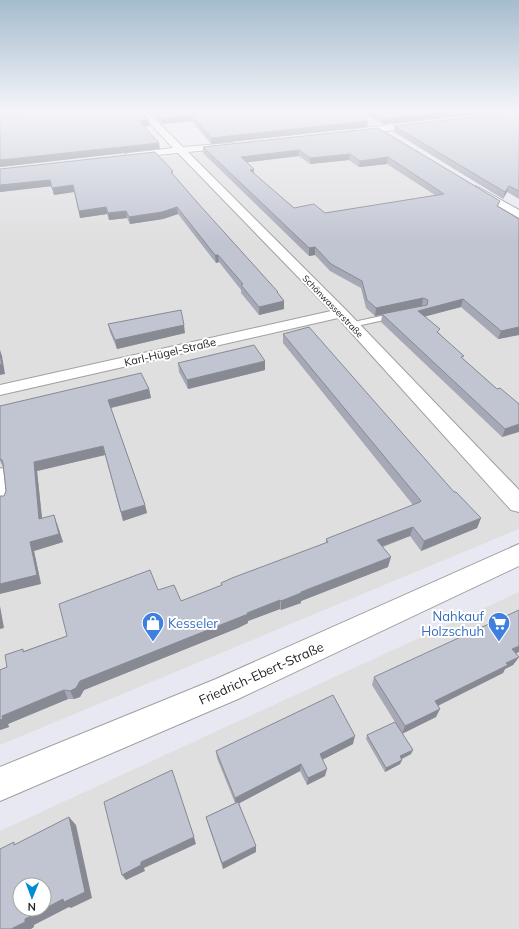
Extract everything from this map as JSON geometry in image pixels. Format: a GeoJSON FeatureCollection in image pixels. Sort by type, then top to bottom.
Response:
{"type":"FeatureCollection","features":[{"type":"Feature","properties":{"kind":"street"},"geometry":{"type":"LineString","coordinates":[[118,158],[139,155]]}},
{"type":"Feature","properties":{"kind":"street","name":"Schönwasserstraße"},"geometry":{"type":"LineString","coordinates":[[187,155],[341,313],[519,504]]}},
{"type":"Feature","properties":{"kind":"street"},"geometry":{"type":"LineString","coordinates":[[470,185],[519,215]]}},
{"type":"Feature","properties":{"kind":"street","name":"Karl-Hügel-Straße"},"geometry":{"type":"LineString","coordinates":[[0,390],[341,313]]}},
{"type":"Feature","properties":{"kind":"street","name":"Friedrich-Ebert-Straße"},"geometry":{"type":"LineString","coordinates":[[0,784],[227,689],[519,554]]}},
{"type":"Feature","properties":{"kind":"lane"},"geometry":{"type":"LineString","coordinates":[[352,325],[401,314]]}},
{"type":"Feature","properties":{"kind":"lane"},"geometry":{"type":"LineString","coordinates":[[0,472],[3,500]]}},
{"type":"Feature","properties":{"kind":"shaded area"},"geometry":{"type":"Polygon","coordinates":[[[180,155],[403,155],[519,225],[519,529],[0,745],[0,176],[180,155]]]}},
{"type":"Feature","properties":{"kind":"shaded area"},"geometry":{"type":"Polygon","coordinates":[[[519,592],[519,929],[0,929],[0,831],[519,592]]]}},
{"type":"Feature","properties":{"kind":"building"},"geometry":{"type":"Polygon","coordinates":[[[0,155],[43,155],[0,160],[0,155]]]}},
{"type":"Feature","properties":{"kind":"building"},"geometry":{"type":"Polygon","coordinates":[[[124,155],[158,155],[173,171],[171,172],[196,201],[278,292],[284,301],[259,307],[241,285],[243,284],[218,255],[215,255],[177,207],[162,212],[129,217],[126,211],[108,213],[106,207],[79,211],[73,185],[52,188],[50,180],[0,185],[0,169],[124,155]]]}},
{"type":"Feature","properties":{"kind":"building"},"geometry":{"type":"Polygon","coordinates":[[[212,155],[255,155],[241,157],[254,169],[250,170],[294,208],[314,204],[325,213],[444,194],[388,157],[360,161],[352,155],[424,155],[500,201],[497,206],[519,219],[519,327],[501,331],[463,299],[418,311],[440,329],[437,332],[464,356],[461,357],[497,389],[500,388],[519,404],[519,424],[505,429],[382,314],[427,305],[428,300],[423,298],[376,308],[367,300],[362,281],[331,264],[315,247],[309,248],[212,155]]]}},
{"type":"Feature","properties":{"kind":"building"},"geometry":{"type":"Polygon","coordinates":[[[306,155],[336,155],[310,158],[306,155]]]}},
{"type":"Feature","properties":{"kind":"building"},"geometry":{"type":"Polygon","coordinates":[[[443,155],[519,155],[519,191],[509,186],[505,192],[443,155]]]}},
{"type":"Feature","properties":{"kind":"building"},"geometry":{"type":"Polygon","coordinates":[[[181,310],[184,325],[115,340],[108,324],[181,310]]]}},
{"type":"Feature","properties":{"kind":"building"},"geometry":{"type":"Polygon","coordinates":[[[309,327],[454,492],[456,492],[481,518],[424,541],[413,527],[377,540],[391,557],[247,613],[248,614],[80,681],[76,688],[70,691],[64,690],[2,716],[3,719],[0,720],[0,670],[7,667],[5,655],[23,649],[23,652],[67,636],[59,604],[150,570],[158,590],[174,585],[181,601],[222,585],[221,583],[232,578],[328,542],[326,539],[421,501],[283,334],[309,327]]]}},
{"type":"Feature","properties":{"kind":"building"},"geometry":{"type":"Polygon","coordinates":[[[254,345],[265,361],[187,380],[178,363],[254,345]]]}},
{"type":"Feature","properties":{"kind":"building"},"geometry":{"type":"Polygon","coordinates":[[[0,354],[2,364],[0,365],[0,354]]]}},
{"type":"Feature","properties":{"kind":"building"},"geometry":{"type":"Polygon","coordinates":[[[141,373],[149,389],[108,400],[145,505],[121,512],[103,446],[34,462],[39,519],[54,515],[59,534],[30,542],[37,575],[0,584],[0,496],[4,496],[6,491],[3,463],[0,459],[0,406],[141,373]]]}},
{"type":"Feature","properties":{"kind":"building"},"geometry":{"type":"Polygon","coordinates":[[[519,610],[519,646],[512,649],[519,657],[506,663],[508,665],[435,701],[440,709],[405,726],[374,677],[519,610]]]}},
{"type":"Feature","properties":{"kind":"building"},"geometry":{"type":"Polygon","coordinates":[[[333,695],[355,736],[320,754],[327,769],[308,778],[301,764],[235,798],[216,751],[333,695]]]}},
{"type":"Feature","properties":{"kind":"building"},"geometry":{"type":"Polygon","coordinates":[[[395,722],[413,750],[400,756],[402,760],[386,768],[367,735],[395,722]]]}},
{"type":"Feature","properties":{"kind":"building"},"geometry":{"type":"Polygon","coordinates":[[[172,770],[194,837],[141,862],[141,865],[122,875],[104,802],[172,770]]]}},
{"type":"Feature","properties":{"kind":"building"},"geometry":{"type":"Polygon","coordinates":[[[238,802],[256,846],[222,863],[206,817],[238,802]]]}},
{"type":"Feature","properties":{"kind":"building"},"geometry":{"type":"Polygon","coordinates":[[[69,817],[85,892],[64,902],[63,899],[52,905],[52,877],[12,877],[12,917],[29,917],[25,919],[25,922],[11,929],[0,929],[0,849],[14,842],[14,845],[69,817]]]}},
{"type":"Feature","properties":{"kind":"place","name":"Kesseler"},"geometry":{"type":"Point","coordinates":[153,642]}},
{"type":"Feature","properties":{"kind":"place","name":"Nahkauf Holzschuh"},"geometry":{"type":"Point","coordinates":[499,642]}}]}
